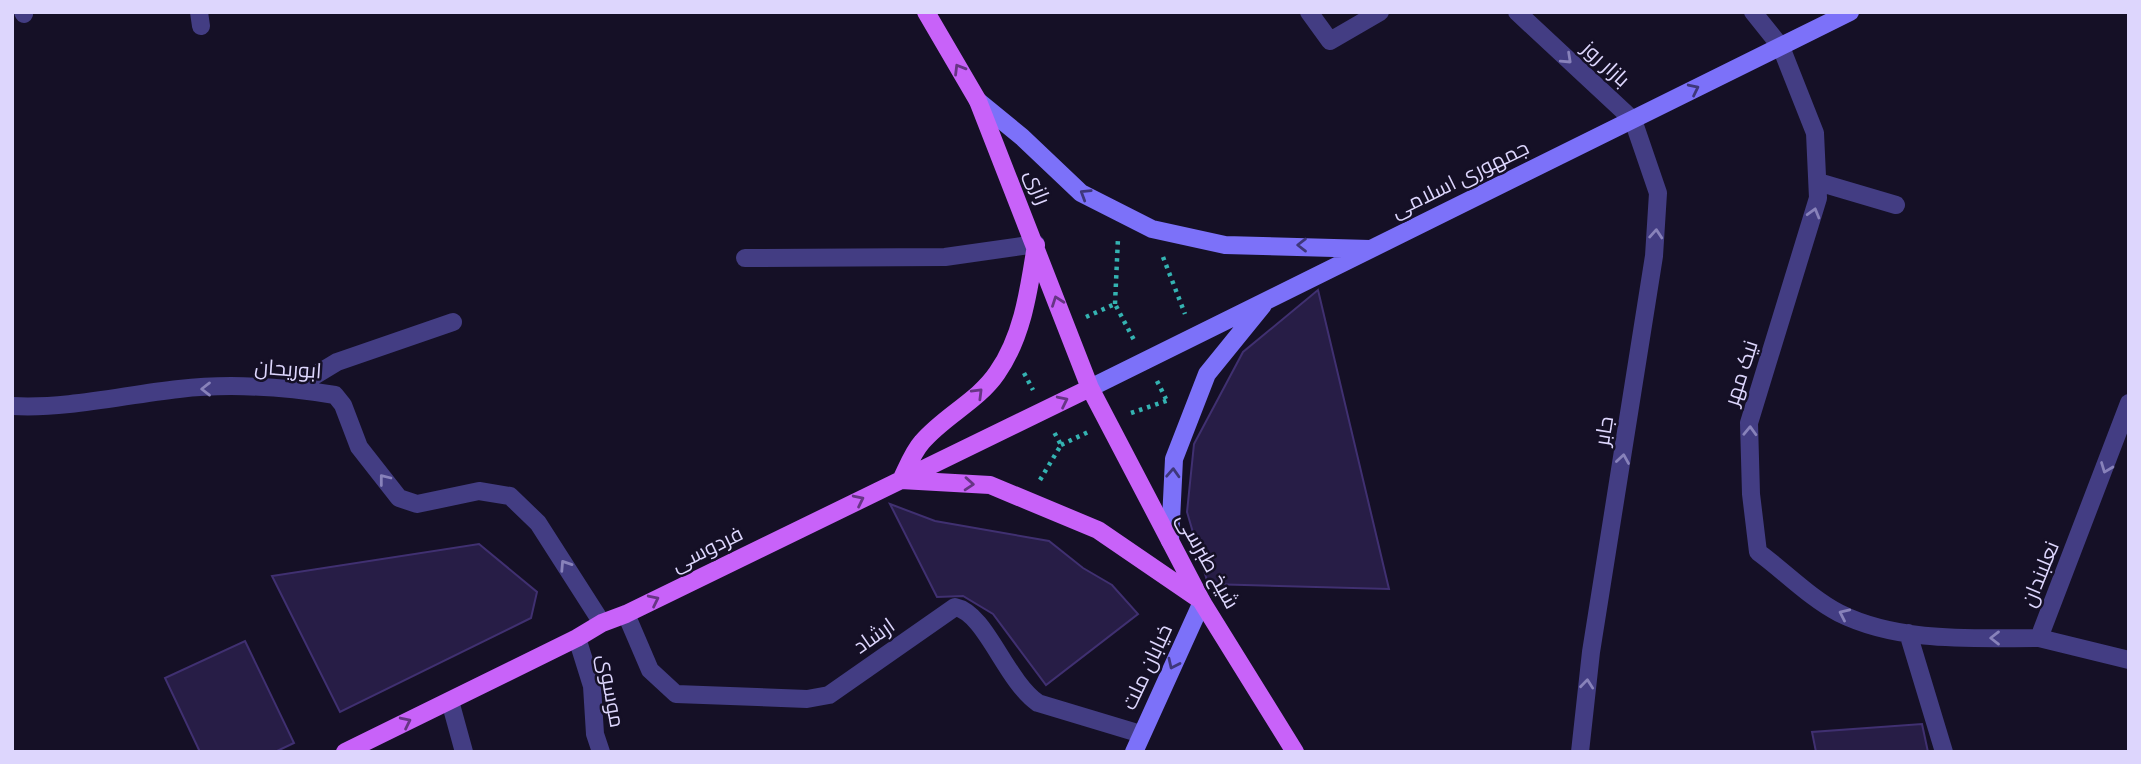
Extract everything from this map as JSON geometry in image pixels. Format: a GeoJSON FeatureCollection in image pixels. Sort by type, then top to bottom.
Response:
{"type":"FeatureCollection","features":[{"type":"Feature","properties":{"kind":"main road","name":"رازی"},"geometry":{"type":"LineString","coordinates":[[926,12],[978,101],[1090,388]]}},
{"type":"Feature","properties":{"kind":"main road","name":"جمهوری اسلامی"},"geometry":{"type":"LineString","coordinates":[[1090,388],[1850,12]]}},
{"type":"Feature","properties":{"kind":"main road"},"geometry":{"type":"LineString","coordinates":[[978,101],[1023,137],[1081,193],[1152,229],[1225,245],[1370,249]]}},
{"type":"Feature","properties":{"kind":"main road"},"geometry":{"type":"LineString","coordinates":[[1036,244],[1027,301],[1016,337],[997,374],[965,406],[921,442],[901,480],[990,485],[1098,530],[1202,602]]}},
{"type":"Feature","properties":{"kind":"main road"},"geometry":{"type":"LineString","coordinates":[[1170,541],[1174,459],[1207,374],[1266,301]]}},
{"type":"Feature","properties":{"kind":"main road","name":"فردوسی"},"geometry":{"type":"LineString","coordinates":[[345,752],[577,638],[602,623],[626,614],[1090,388]]}},
{"type":"Feature","properties":{"kind":"main road","name":"شیخ طبرسی"},"geometry":{"type":"LineString","coordinates":[[1090,388],[1202,602],[1295,752]]}},
{"type":"Feature","properties":{"kind":"main road","name":"خیابان ملت"},"geometry":{"type":"LineString","coordinates":[[1134,752],[1202,602]]}},
{"type":"Feature","properties":{"kind":"street"},"geometry":{"type":"LineString","coordinates":[[1309,12],[1330,41],[1380,12]]}},
{"type":"Feature","properties":{"kind":"street","name":"بازار روز"},"geometry":{"type":"LineString","coordinates":[[1517,12],[1633,120]]}},
{"type":"Feature","properties":{"kind":"street","name":"نیک مهر"},"geometry":{"type":"LineString","coordinates":[[1753,12],[1781,47],[1815,133],[1818,182],[1818,198],[1749,423],[1751,494],[1758,552],[1838,612],[1887,631],[1908,633]]}},
{"type":"Feature","properties":{"kind":"street","name":"جابر"},"geometry":{"type":"LineString","coordinates":[[1580,752],[1591,652],[1654,256],[1658,193],[1633,120]]}},
{"type":"Feature","properties":{"kind":"street"},"geometry":{"type":"LineString","coordinates":[[1818,182],[1896,205]]}},
{"type":"Feature","properties":{"kind":"street"},"geometry":{"type":"LineString","coordinates":[[745,258],[945,257],[1036,244]]}},
{"type":"Feature","properties":{"kind":"street"},"geometry":{"type":"LineString","coordinates":[[295,388],[337,362],[453,322]]}},
{"type":"Feature","properties":{"kind":"street","name":"ابوریحان"},"geometry":{"type":"LineString","coordinates":[[12,406],[89,404],[181,389],[295,388],[335,395],[343,405],[359,447],[399,498],[417,504],[479,491],[510,496],[538,523],[602,623]]}},
{"type":"Feature","properties":{"kind":"street","name":"نعلبندان"},"geometry":{"type":"LineString","coordinates":[[1908,633],[1974,638],[2039,638],[2129,403]]}},
{"type":"Feature","properties":{"kind":"street","name":"ارشاد"},"geometry":{"type":"LineString","coordinates":[[626,614],[650,670],[676,694],[807,699],[828,695],[955,607],[966,610],[976,619],[1013,680],[1032,699],[1141,734]]}},
{"type":"Feature","properties":{"kind":"street"},"geometry":{"type":"LineString","coordinates":[[1908,633],[1944,752]]}},
{"type":"Feature","properties":{"kind":"street","name":"موسوی"},"geometry":{"type":"LineString","coordinates":[[577,638],[592,686],[595,734],[601,752]]}},
{"type":"Feature","properties":{"kind":"street"},"geometry":{"type":"LineString","coordinates":[[2039,638],[2129,660]]}},
{"type":"Feature","properties":{"kind":"street"},"geometry":{"type":"LineString","coordinates":[[450,701],[464,752]]}},
{"type":"Feature","properties":{"kind":"path"},"geometry":{"type":"LineString","coordinates":[[1120,213],[1115,304],[1141,351]]}},
{"type":"Feature","properties":{"kind":"path"},"geometry":{"type":"LineString","coordinates":[[1152,229],[1193,336]]}},
{"type":"Feature","properties":{"kind":"path"},"geometry":{"type":"LineString","coordinates":[[1066,326],[1115,304]]}},
{"type":"Feature","properties":{"kind":"path"},"geometry":{"type":"LineString","coordinates":[[1154,375],[1167,399]]}},
{"type":"Feature","properties":{"kind":"building"},"geometry":{"type":"Polygon","coordinates":[[[1318,290],[1389,589],[1208,584],[1187,512],[1194,444],[1243,352],[1318,290]]]}},
{"type":"Feature","properties":{"kind":"building"},"geometry":{"type":"Polygon","coordinates":[[[890,504],[935,521],[1049,541],[1083,568],[1112,585],[1138,614],[1046,685],[993,614],[963,596],[937,597],[890,504]]]}},
{"type":"Feature","properties":{"kind":"building"},"geometry":{"type":"Polygon","coordinates":[[[479,544],[537,592],[531,618],[340,712],[272,576],[479,544]]]}},
{"type":"Feature","properties":{"kind":"building"},"geometry":{"type":"Polygon","coordinates":[[[245,641],[294,743],[275,752],[200,752],[165,678],[245,641]]]}},
{"type":"Feature","properties":{"kind":"building"},"geometry":{"type":"Polygon","coordinates":[[[1922,724],[1928,752],[1816,752],[1812,732],[1922,724]]]}}]}
